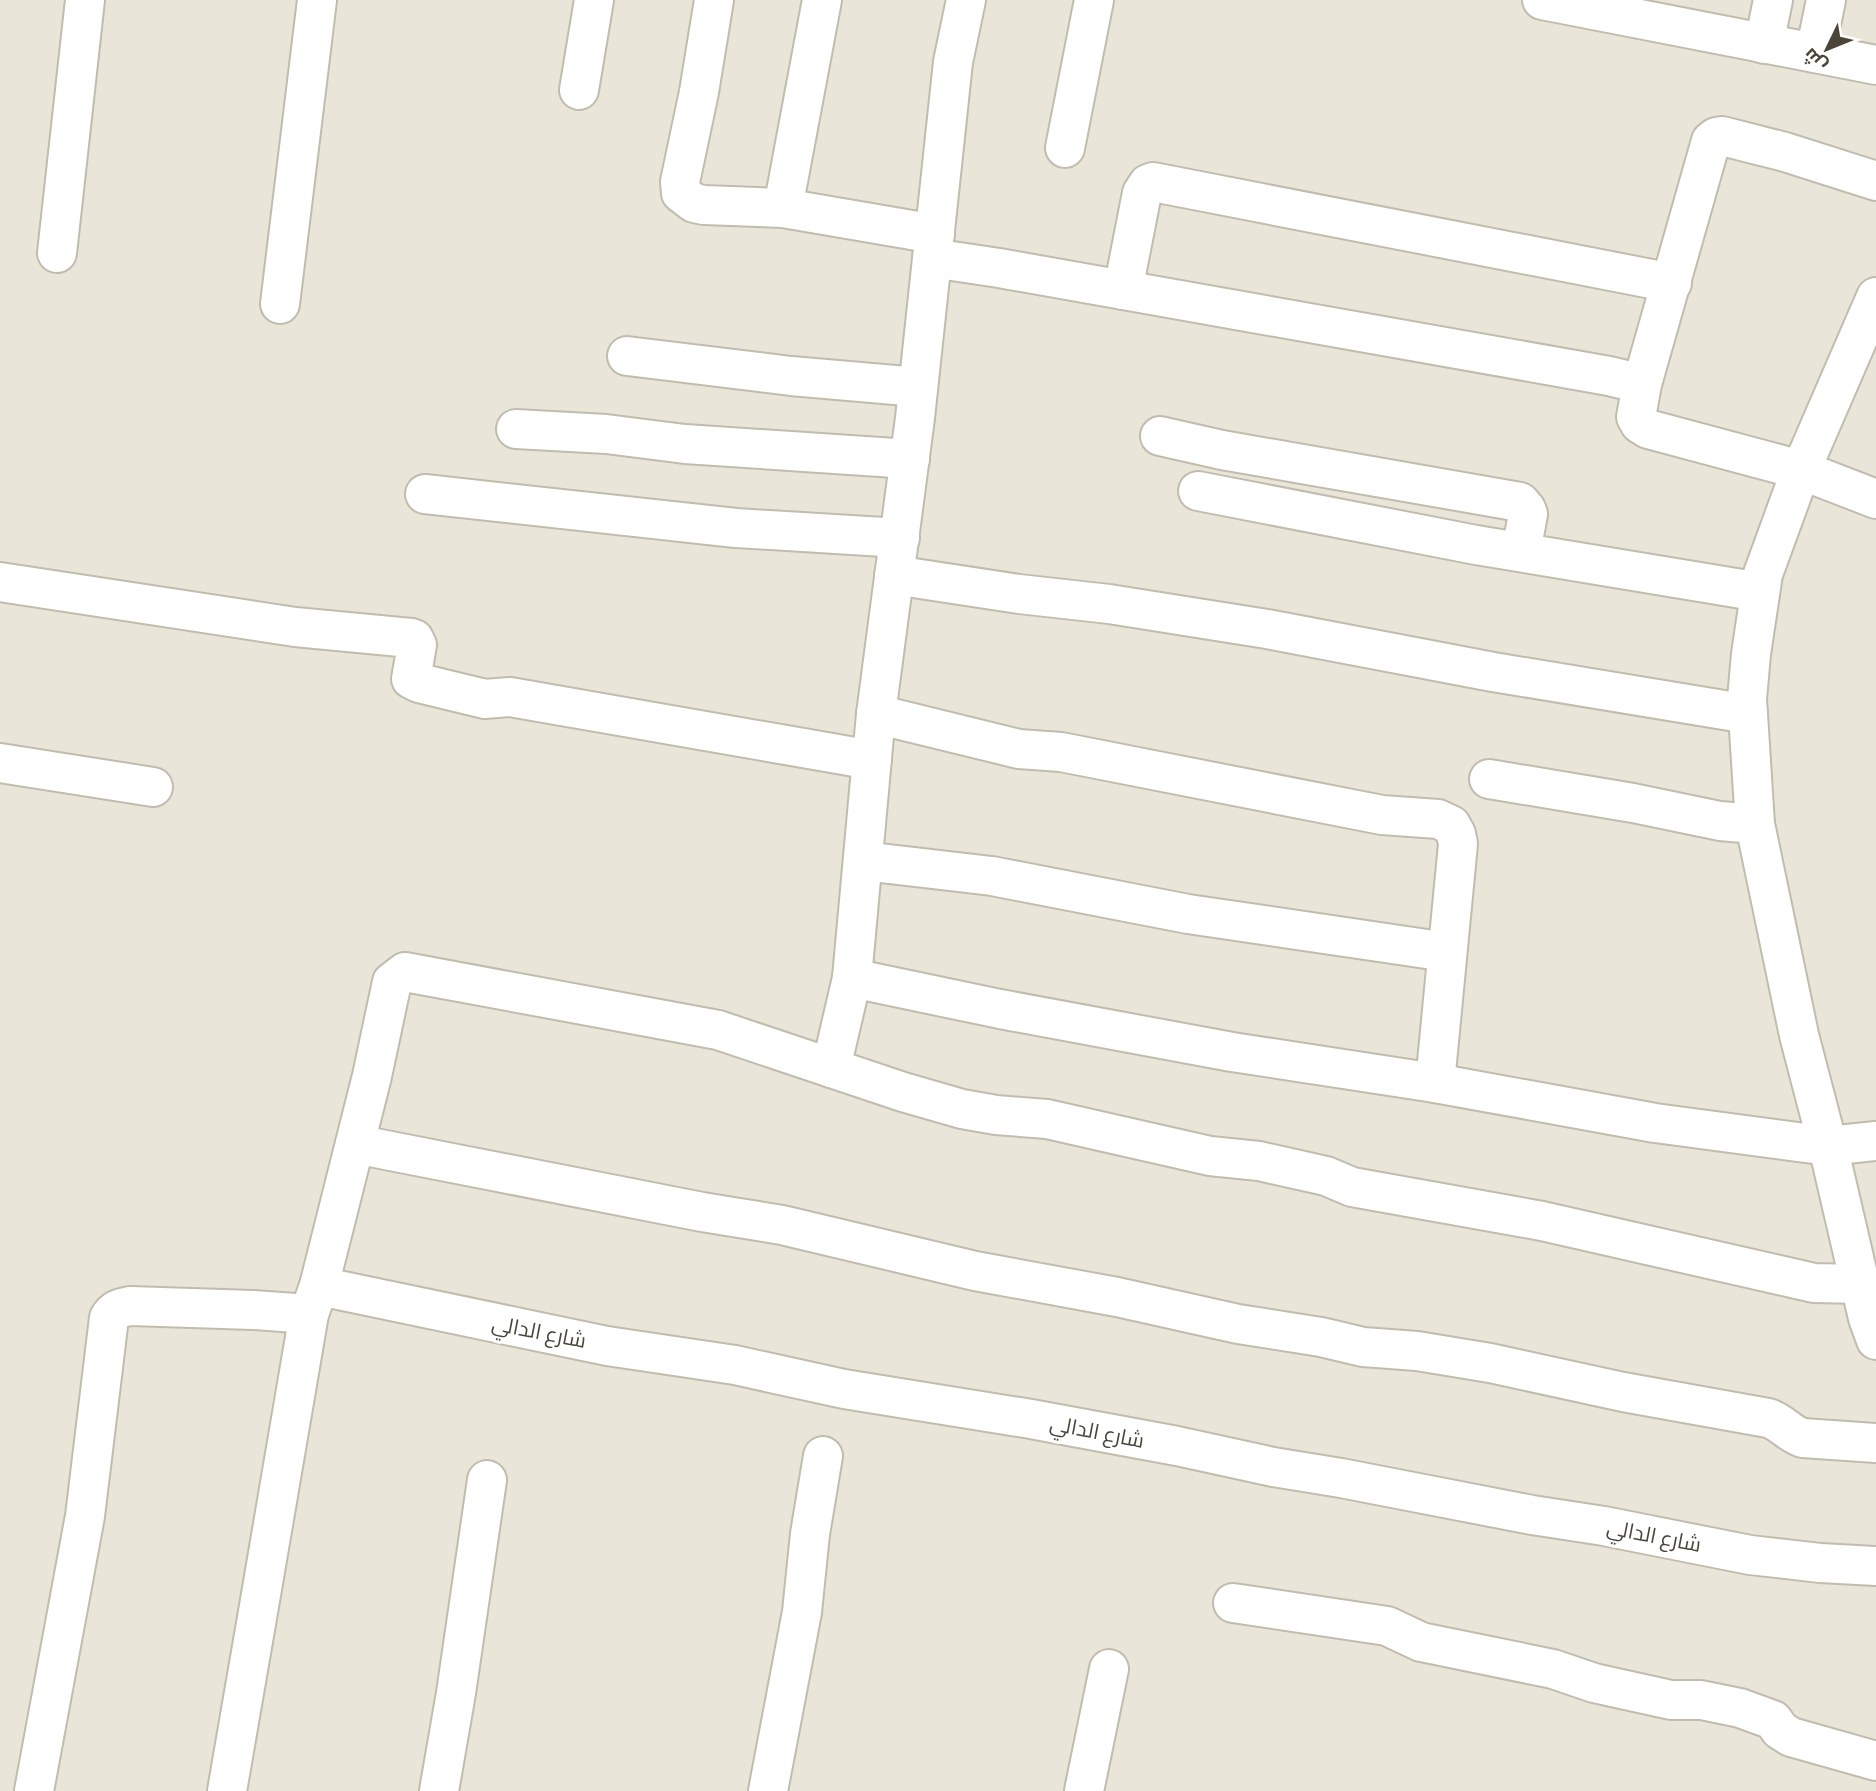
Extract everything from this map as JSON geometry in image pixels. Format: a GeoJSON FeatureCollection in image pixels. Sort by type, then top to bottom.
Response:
{"type":"FeatureCollection","features":[{"type":"Feature","properties":{"kind":"street"},"geometry":{"type":"LineString","coordinates":[[57,253],[85,0]]}},
{"type":"Feature","properties":{"kind":"street"},"geometry":{"type":"LineString","coordinates":[[280,304],[317,0]]}},
{"type":"Feature","properties":{"kind":"street"},"geometry":{"type":"LineString","coordinates":[[579,90],[594,0]]}},
{"type":"Feature","properties":{"kind":"street"},"geometry":{"type":"LineString","coordinates":[[714,0],[699,92],[680,182],[681,194],[694,203],[783,208],[933,246],[999,268],[1642,384]]}},
{"type":"Feature","properties":{"kind":"street"},"geometry":{"type":"LineString","coordinates":[[783,208],[822,0]]}},
{"type":"Feature","properties":{"kind":"street"},"geometry":{"type":"LineString","coordinates":[[831,1068],[852,978],[876,714],[910,459],[953,62],[966,0]]}},
{"type":"Feature","properties":{"kind":"street"},"geometry":{"type":"LineString","coordinates":[[1065,148],[1094,0]]}},
{"type":"Feature","properties":{"kind":"street"},"geometry":{"type":"LineString","coordinates":[[1542,0],[1581,4],[1764,44],[1876,65]]}},
{"type":"Feature","properties":{"kind":"street"},"geometry":{"type":"LineString","coordinates":[[1764,44],[1773,0]]}},
{"type":"Feature","properties":{"kind":"street"},"geometry":{"type":"LineString","coordinates":[[1815,53],[1826,0]]}},
{"type":"Feature","properties":{"kind":"street"},"geometry":{"type":"LineString","coordinates":[[1873,490],[1648,429],[1640,425],[1636,417],[1642,384],[1711,141],[1722,136],[1785,152],[1876,181]]}},
{"type":"Feature","properties":{"kind":"street"},"geometry":{"type":"LineString","coordinates":[[1123,290],[1142,193],[1148,184],[1153,182],[1672,283]]}},
{"type":"Feature","properties":{"kind":"street"},"geometry":{"type":"LineString","coordinates":[[1875,299],[1865,352],[1801,470],[1763,574],[1751,654],[1748,713],[1755,824],[1799,1035],[1876,1340]]}},
{"type":"Feature","properties":{"kind":"street"},"geometry":{"type":"LineString","coordinates":[[627,356],[791,376],[918,387]]}},
{"type":"Feature","properties":{"kind":"street"},"geometry":{"type":"LineString","coordinates":[[516,429],[606,434],[685,444],[910,459]]}},
{"type":"Feature","properties":{"kind":"street"},"geometry":{"type":"LineString","coordinates":[[1160,436],[1520,502],[1528,514],[1521,552]]}},
{"type":"Feature","properties":{"kind":"street"},"geometry":{"type":"LineString","coordinates":[[1199,491],[1521,552],[1760,592]]}},
{"type":"Feature","properties":{"kind":"street"},"geometry":{"type":"LineString","coordinates":[[425,494],[736,528],[900,538]]}},
{"type":"Feature","properties":{"kind":"street"},"geometry":{"type":"LineString","coordinates":[[894,575],[1019,594],[1110,604],[1267,629],[1493,672],[1748,713]]}},
{"type":"Feature","properties":{"kind":"street"},"geometry":{"type":"LineString","coordinates":[[0,582],[276,624],[411,638],[417,645],[411,679],[419,683],[485,699],[510,697],[872,760]]}},
{"type":"Feature","properties":{"kind":"street"},"geometry":{"type":"LineString","coordinates":[[876,714],[1019,749],[1071,754],[1382,815],[1438,819],[1451,825],[1458,844],[1435,1083]]}},
{"type":"Feature","properties":{"kind":"street"},"geometry":{"type":"LineString","coordinates":[[0,763],[153,786]]}},
{"type":"Feature","properties":{"kind":"street"},"geometry":{"type":"LineString","coordinates":[[1489,779],[1633,803],[1720,821],[1755,824]]}},
{"type":"Feature","properties":{"kind":"street"},"geometry":{"type":"LineString","coordinates":[[863,861],[992,876],[1188,914],[1447,952]]}},
{"type":"Feature","properties":{"kind":"street"},"geometry":{"type":"LineString","coordinates":[[227,1791],[314,1300],[355,1144],[392,982],[405,972],[706,1028],[962,1109],[1046,1119],[1210,1156],[1259,1161],[1326,1176],[1352,1187],[1542,1221],[1814,1283],[1860,1284]]}},
{"type":"Feature","properties":{"kind":"street"},"geometry":{"type":"LineString","coordinates":[[852,978],[1000,1009],[1232,1052],[1435,1083],[1655,1123],[1828,1146],[1876,1141]]}},
{"type":"Feature","properties":{"kind":"street"},"geometry":{"type":"LineString","coordinates":[[355,1144],[689,1210],[782,1225],[975,1271],[1117,1297],[1238,1324],[1321,1337],[1363,1347],[1417,1351],[1490,1363],[1623,1392],[1768,1418],[1795,1436],[1803,1438],[1876,1443]]}},
{"type":"Feature","properties":{"kind":"street","name":"شارع الدالي"},"geometry":{"type":"LineString","coordinates":[[34,1791],[85,1516],[109,1318],[120,1308],[130,1306],[253,1310],[314,1300],[735,1365],[844,1388],[1031,1419],[1177,1446],[1273,1468],[1341,1478],[1751,1555],[1876,1566]]}},
{"type":"Feature","properties":{"kind":"street"},"geometry":{"type":"LineString","coordinates":[[768,1791],[802,1612],[810,1534],[823,1456]]}},
{"type":"Feature","properties":{"kind":"street"},"geometry":{"type":"LineString","coordinates":[[439,1791],[487,1480]]}},
{"type":"Feature","properties":{"kind":"street"},"geometry":{"type":"LineString","coordinates":[[1233,1603],[1387,1626],[1421,1642],[1553,1669],[1594,1683],[1671,1700],[1700,1700],[1741,1708],[1773,1720],[1780,1730],[1791,1737],[1876,1761]]}},
{"type":"Feature","properties":{"kind":"street"},"geometry":{"type":"LineString","coordinates":[[1084,1791],[1109,1669]]}},
{"type":"Feature","properties":{"kind":"shaded area"},"geometry":{"type":"Polygon","coordinates":[[[0,0],[1876,0],[1876,1791],[0,1791],[0,0]]]}}]}
